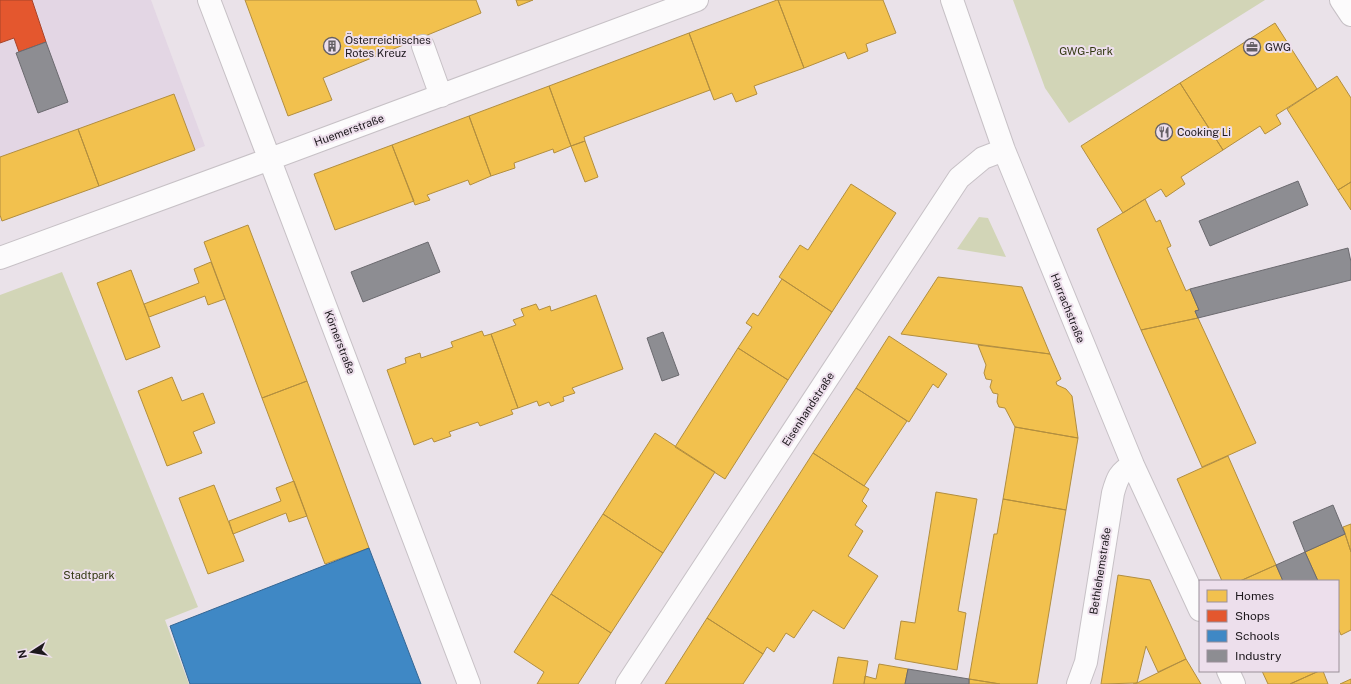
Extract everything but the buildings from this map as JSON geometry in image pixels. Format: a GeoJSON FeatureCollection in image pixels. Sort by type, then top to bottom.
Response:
{"type":"FeatureCollection","features":[{"type":"Feature","properties":{"kind":"street","name":"Körnerstraße"},"geometry":{"type":"LineString","coordinates":[[209,0],[469,684]]}},
{"type":"Feature","properties":{"kind":"street","name":"Huemerstraße"},"geometry":{"type":"LineString","coordinates":[[0,258],[697,0]]}},
{"type":"Feature","properties":{"kind":"street","name":"Harrachstraße"},"geometry":{"type":"LineString","coordinates":[[952,0],[1004,150],[1133,465],[1199,608]]}},
{"type":"Feature","properties":{"kind":"street"},"geometry":{"type":"LineString","coordinates":[[1342,0],[1351,15]]}},
{"type":"Feature","properties":{"kind":"street"},"geometry":{"type":"LineString","coordinates":[[423,46],[441,96]]}},
{"type":"Feature","properties":{"kind":"street","name":"Eisenhandstraße"},"geometry":{"type":"LineString","coordinates":[[627,684],[959,178],[983,158],[1004,150]]}},
{"type":"Feature","properties":{"kind":"street","name":"Bethlehemstraße"},"geometry":{"type":"LineString","coordinates":[[1078,684],[1086,662],[1113,493],[1117,481],[1124,470],[1133,465]]}},
{"type":"Feature","properties":{"kind":"street"},"geometry":{"type":"LineString","coordinates":[[1228,672],[1234,684]]}},
{"type":"Feature","properties":{"kind":"shaded area"},"geometry":{"type":"Polygon","coordinates":[[[0,0],[151,0],[205,146],[0,222],[0,0]]]}},
{"type":"Feature","properties":{"kind":"green space","name":"GWG-Park"},"geometry":{"type":"Polygon","coordinates":[[[1013,0],[1265,0],[1069,123],[1045,88],[1013,0]]]}},
{"type":"Feature","properties":{"kind":"green space"},"geometry":{"type":"Polygon","coordinates":[[[979,217],[988,218],[1006,257],[957,249],[979,217]]]}},
{"type":"Feature","properties":{"kind":"green space","name":"Stadtpark"},"geometry":{"type":"Polygon","coordinates":[[[62,272],[198,607],[165,620],[189,684],[0,684],[0,295],[62,272]]]}},
{"type":"Feature","properties":{"kind":"place","name":"Österreichisches Rotes Kreuz"},"geometry":{"type":"Point","coordinates":[332,46]}},
{"type":"Feature","properties":{"kind":"place","name":"GWG"},"geometry":{"type":"Point","coordinates":[1252,47]}},
{"type":"Feature","properties":{"kind":"place","name":"Cooking Li"},"geometry":{"type":"Point","coordinates":[1164,132]}}]}
